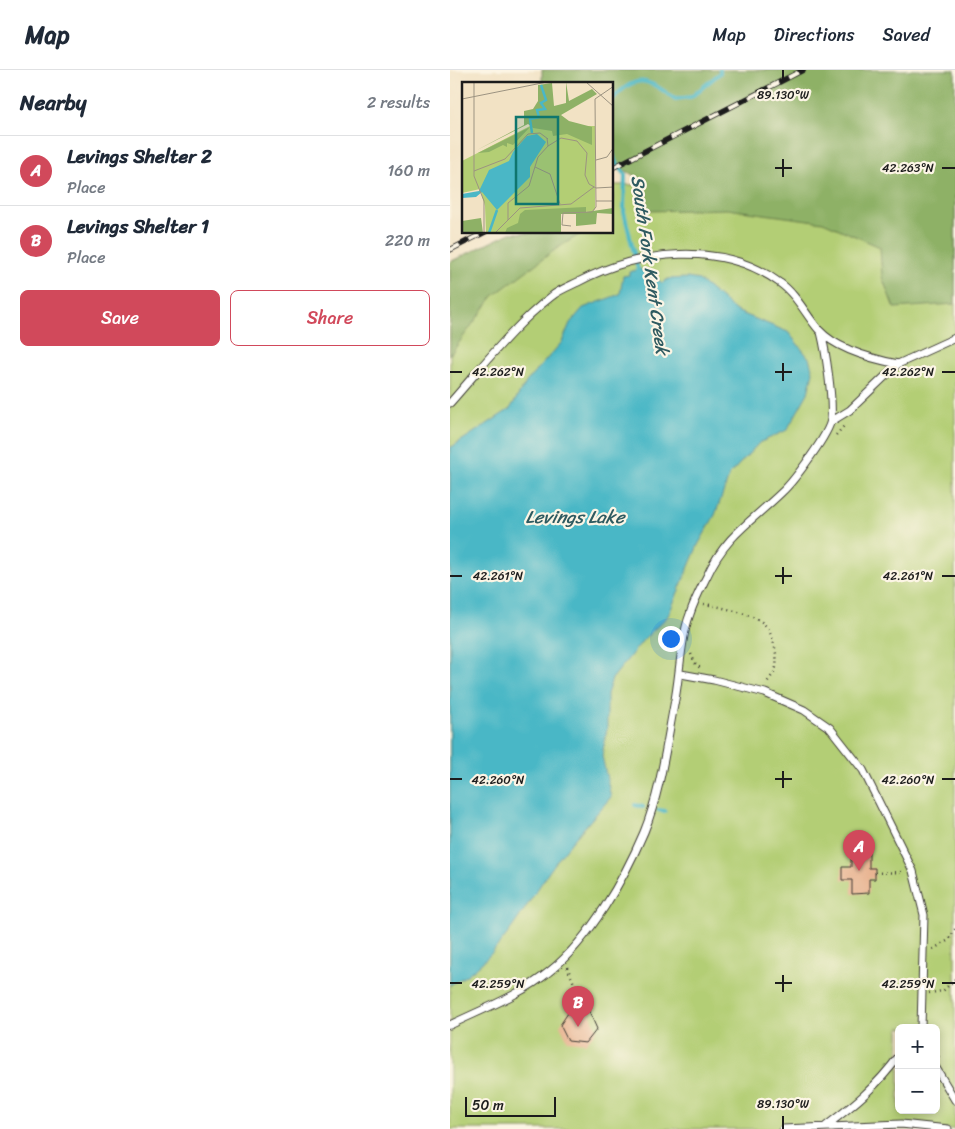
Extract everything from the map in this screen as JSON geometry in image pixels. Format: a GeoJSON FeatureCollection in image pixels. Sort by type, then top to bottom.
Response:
{"type":"FeatureCollection","features":[{"type":"Feature","properties":{"kind":"lane"},"geometry":{"type":"LineString","coordinates":[[450,404],[518,327],[553,295],[616,265],[651,256],[678,254],[714,256],[740,261],[762,271],[783,284],[821,332],[855,353],[898,364]]}},
{"type":"Feature","properties":{"kind":"lane"},"geometry":{"type":"LineString","coordinates":[[821,332],[826,350],[832,421]]}},
{"type":"Feature","properties":{"kind":"lane"},"geometry":{"type":"LineString","coordinates":[[450,1025],[516,993],[550,971],[579,942],[604,906],[644,832],[657,789],[681,674],[683,645],[689,615],[716,557],[731,537],[783,492],[801,471],[832,421],[850,410],[898,364],[955,338]]}},
{"type":"Feature","properties":{"kind":"lane"},"geometry":{"type":"LineString","coordinates":[[681,674],[714,680],[765,694],[804,710],[830,728],[863,770],[913,871],[924,915],[925,995],[920,1024]]}},
{"type":"Feature","properties":{"kind":"lane"},"geometry":{"type":"LineString","coordinates":[[826,1126],[863,1098],[895,1062]]}},
{"type":"Feature","properties":{"kind":"lane"},"geometry":{"type":"LineString","coordinates":[[937,1069],[955,1100]]}},
{"type":"Feature","properties":{"kind":"lane"},"geometry":{"type":"LineString","coordinates":[[783,1129],[901,1124],[948,1129]]}},
{"type":"Feature","properties":{"kind":"path"},"geometry":{"type":"LineString","coordinates":[[835,436],[845,425]]}},
{"type":"Feature","properties":{"kind":"path"},"geometry":{"type":"LineString","coordinates":[[703,597],[701,604],[725,607],[763,623],[772,639],[776,669],[764,688]]}},
{"type":"Feature","properties":{"kind":"path"},"geometry":{"type":"LineString","coordinates":[[691,648],[695,663],[703,671]]}},
{"type":"Feature","properties":{"kind":"path"},"geometry":{"type":"LineString","coordinates":[[875,874],[913,871]]}},
{"type":"Feature","properties":{"kind":"path"},"geometry":{"type":"LineString","coordinates":[[931,945],[931,950],[949,940],[955,929]]}},
{"type":"Feature","properties":{"kind":"path"},"geometry":{"type":"LineString","coordinates":[[562,959],[571,973],[579,995],[579,1011]]}},
{"type":"Feature","properties":{"kind":"path"},"geometry":{"type":"LineString","coordinates":[[925,995],[943,992],[955,979]]}},
{"type":"Feature","properties":{"kind":"green space"},"geometry":{"type":"Polygon","coordinates":[[[542,70],[955,70],[955,304],[894,308],[882,277],[880,247],[823,222],[727,209],[648,211],[637,177],[614,165],[614,82],[542,82],[542,70]]]}},
{"type":"Feature","properties":{"kind":"green space"},"geometry":{"type":"Polygon","coordinates":[[[955,184],[955,1129],[450,1129],[450,262],[508,234],[614,234],[614,185],[955,184]]]}},
{"type":"Feature","properties":{"kind":"green space"},"geometry":{"type":"Polygon","coordinates":[[[508,234],[580,234],[556,249],[493,296],[450,355],[450,262],[508,234]]]}},
{"type":"Feature","properties":{"kind":"water","name":"Levings Lake"},"geometry":{"type":"Polygon","coordinates":[[[641,269],[643,272],[648,270],[662,283],[668,279],[687,278],[699,280],[736,311],[788,332],[809,358],[813,372],[808,393],[787,430],[759,443],[730,474],[715,515],[698,545],[668,616],[643,640],[612,679],[607,694],[607,728],[602,756],[611,797],[559,858],[499,945],[469,974],[450,985],[450,448],[510,409],[527,381],[562,342],[570,323],[583,308],[620,294],[623,276],[629,275],[629,272],[641,269]]]}},
{"type":"Feature","properties":{"kind":"building"},"geometry":{"type":"Polygon","coordinates":[[[851,852],[869,852],[869,868],[875,868],[875,879],[869,879],[869,893],[852,894],[852,880],[842,880],[842,867],[851,867],[851,852]]]}},
{"type":"Feature","properties":{"kind":"building"},"geometry":{"type":"Polygon","coordinates":[[[570,1010],[589,1011],[597,1029],[586,1043],[568,1041],[560,1025],[570,1010]]]}},
{"type":"Feature","properties":{"kind":"waterway","name":"South Fork Kent Creek"},"geometry":{"type":"LineString","coordinates":[[614,98],[620,91],[635,82],[650,83],[675,99],[691,97],[720,73],[720,70]]}},
{"type":"Feature","properties":{"kind":"waterway","name":"South Fork Kent Creek"},"geometry":{"type":"LineString","coordinates":[[614,158],[625,174],[624,212],[639,274]]}},
{"type":"Feature","properties":{"kind":"waterway"},"geometry":{"type":"LineString","coordinates":[[635,805],[643,807]]}},
{"type":"Feature","properties":{"kind":"waterway"},"geometry":{"type":"LineString","coordinates":[[658,810],[665,811]]}},
{"type":"Feature","properties":{"kind":"railway"},"geometry":{"type":"LineString","coordinates":[[614,167],[803,70]]}},
{"type":"Feature","properties":{"kind":"railway"},"geometry":{"type":"LineString","coordinates":[[450,250],[481,234]]}},
{"type":"Feature","properties":{"kind":"place","name":"Levings Shelter 2"},"geometry":{"type":"Point","coordinates":[859,871]}},
{"type":"Feature","properties":{"kind":"place","name":"Levings Shelter 1"},"geometry":{"type":"Point","coordinates":[578,1027]}}]}
